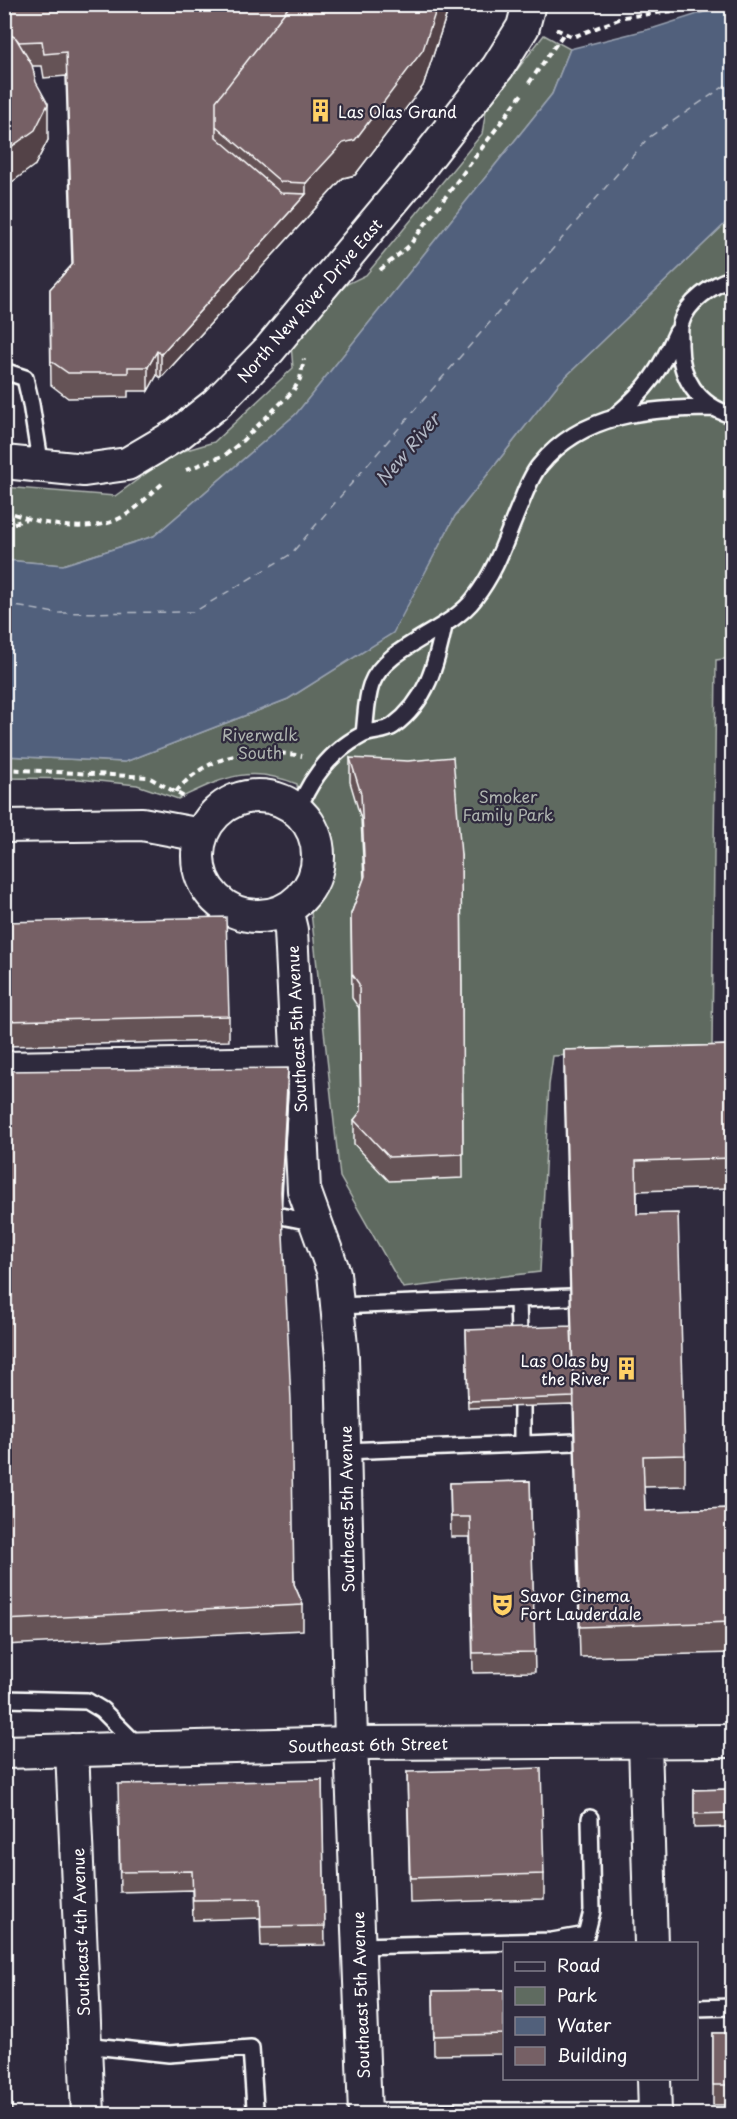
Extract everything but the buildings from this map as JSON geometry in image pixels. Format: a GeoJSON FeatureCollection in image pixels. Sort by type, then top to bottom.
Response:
{"type":"FeatureCollection","features":[{"type":"Feature","properties":{"kind":"street","name":"North New River Drive East"},"geometry":{"type":"LineString","coordinates":[[4,462],[84,470],[127,464],[178,434],[216,404],[269,350],[410,180],[498,67],[524,27],[529,4]]}},
{"type":"Feature","properties":{"kind":"street"},"geometry":{"type":"LineString","coordinates":[[261,796],[280,799],[298,810],[309,822],[317,840],[319,859],[314,879],[303,896],[286,909],[267,915],[246,915],[226,907],[211,893],[201,874],[198,853],[209,824],[225,805],[242,798],[261,796]]}},
{"type":"Feature","properties":{"kind":"street"},"geometry":{"type":"LineString","coordinates":[[4,826],[209,824]]}},
{"type":"Feature","properties":{"kind":"street","name":"Southeast 5th Avenue"},"geometry":{"type":"LineString","coordinates":[[286,909],[291,930],[304,1190],[334,1273],[342,1357],[351,1743],[365,2113]]}},
{"type":"Feature","properties":{"kind":"street"},"geometry":{"type":"LineString","coordinates":[[4,1068],[298,1063]]}},
{"type":"Feature","properties":{"kind":"street","name":"Southeast 6th Street"},"geometry":{"type":"LineString","coordinates":[[4,1752],[351,1743],[732,1741]]}},
{"type":"Feature","properties":{"kind":"street"},"geometry":{"type":"LineString","coordinates":[[645,1743],[651,1942]]}},
{"type":"Feature","properties":{"kind":"street","name":"Southeast 4th Avenue"},"geometry":{"type":"LineString","coordinates":[[72,1750],[88,2115]]}},
{"type":"Feature","properties":{"kind":"street"},"geometry":{"type":"LineString","coordinates":[[654,2080],[655,2113]]}},
{"type":"Feature","properties":{"kind":"lane"},"geometry":{"type":"LineString","coordinates":[[612,419],[643,392],[660,369],[681,323],[702,295],[721,282],[732,279]]}},
{"type":"Feature","properties":{"kind":"lane"},"geometry":{"type":"LineString","coordinates":[[681,323],[680,358],[687,381],[702,400],[732,415]]}},
{"type":"Feature","properties":{"kind":"lane"},"geometry":{"type":"LineString","coordinates":[[4,370],[25,378],[32,404],[41,467]]}},
{"type":"Feature","properties":{"kind":"lane"},"geometry":{"type":"LineString","coordinates":[[364,734],[371,685],[382,666],[444,626],[473,601],[495,570],[538,466],[561,442],[600,420],[659,408],[714,408]]}},
{"type":"Feature","properties":{"kind":"lane"},"geometry":{"type":"LineString","coordinates":[[298,810],[316,774],[338,751],[364,734],[391,728],[423,696],[444,626]]}},
{"type":"Feature","properties":{"kind":"lane"},"geometry":{"type":"LineString","coordinates":[[281,1216],[316,1222]]}},
{"type":"Feature","properties":{"kind":"lane"},"geometry":{"type":"LineString","coordinates":[[337,1306],[571,1298]]}},
{"type":"Feature","properties":{"kind":"lane"},"geometry":{"type":"LineString","coordinates":[[518,1300],[519,1336]]}},
{"type":"Feature","properties":{"kind":"lane"},"geometry":{"type":"LineString","coordinates":[[522,1407],[522,1444]]}},
{"type":"Feature","properties":{"kind":"lane"},"geometry":{"type":"LineString","coordinates":[[344,1451],[574,1442]]}},
{"type":"Feature","properties":{"kind":"lane"},"geometry":{"type":"LineString","coordinates":[[4,1699],[87,1701],[102,1710],[140,1748]]}},
{"type":"Feature","properties":{"kind":"lane"},"geometry":{"type":"LineString","coordinates":[[520,1942],[552,1941],[586,1935],[592,1911],[590,1818]]}},
{"type":"Feature","properties":{"kind":"lane"},"geometry":{"type":"LineString","coordinates":[[358,1947],[503,1943]]}},
{"type":"Feature","properties":{"kind":"lane"},"geometry":{"type":"LineString","coordinates":[[698,2008],[732,2007]]}},
{"type":"Feature","properties":{"kind":"lane"},"geometry":{"type":"LineString","coordinates":[[84,2045],[169,2054],[251,2048],[255,2107]]}},
{"type":"Feature","properties":{"kind":"lane"},"geometry":{"type":"LineString","coordinates":[[365,2113],[655,2113]]}},
{"type":"Feature","properties":{"kind":"path"},"geometry":{"type":"LineString","coordinates":[[555,29],[573,37],[624,17],[681,10],[694,4]]}},
{"type":"Feature","properties":{"kind":"path"},"geometry":{"type":"LineString","coordinates":[[4,527],[26,519]]}},
{"type":"Feature","properties":{"kind":"path"},"geometry":{"type":"LineString","coordinates":[[176,792],[202,768],[225,757],[259,752],[300,755],[325,763]]}},
{"type":"Feature","properties":{"kind":"path"},"geometry":{"type":"LineString","coordinates":[[4,769],[148,777],[176,792],[209,824]]}},
{"type":"Feature","properties":{"kind":"green space"},"geometry":{"type":"Polygon","coordinates":[[[544,35],[570,49],[552,94],[296,414],[154,536],[63,565],[5,560],[4,487],[115,496],[173,454],[214,442],[293,368],[291,345],[347,284],[366,275],[482,134],[486,110],[544,35]]]}},
{"type":"Feature","properties":{"kind":"green space","name":"Smoker Family Park"},"geometry":{"type":"Polygon","coordinates":[[[732,217],[732,658],[716,660],[712,1048],[553,1056],[549,1085],[540,1272],[403,1288],[340,1177],[297,784],[280,778],[250,774],[223,780],[178,799],[137,785],[79,779],[5,778],[5,756],[125,762],[288,699],[392,633],[455,516],[559,383],[732,217]]]}},
{"type":"Feature","properties":{"kind":"water","name":"New River"},"geometry":{"type":"Polygon","coordinates":[[[732,5],[732,217],[559,383],[455,516],[393,633],[288,699],[125,762],[5,756],[5,560],[63,565],[154,536],[296,414],[552,94],[570,49],[654,28],[732,5]]]}},
{"type":"Feature","properties":{"kind":"ferry route"},"geometry":{"type":"LineString","coordinates":[[4,604],[55,613],[194,612],[291,554],[648,138],[732,81]]}},
{"type":"Feature","properties":{"kind":"place","name":"Las Olas Grand"},"geometry":{"type":"Point","coordinates":[320,111]}},
{"type":"Feature","properties":{"kind":"place","name":"Las Olas by the River"},"geometry":{"type":"Point","coordinates":[627,1369]}},
{"type":"Feature","properties":{"kind":"place","name":"Savor Cinema Fort Lauderdale"},"geometry":{"type":"Point","coordinates":[502,1604]}},
{"type":"Feature","properties":{"kind":"park label","name":"Riverwalk South"},"geometry":{"type":"Point","coordinates":[260,743]}}]}
